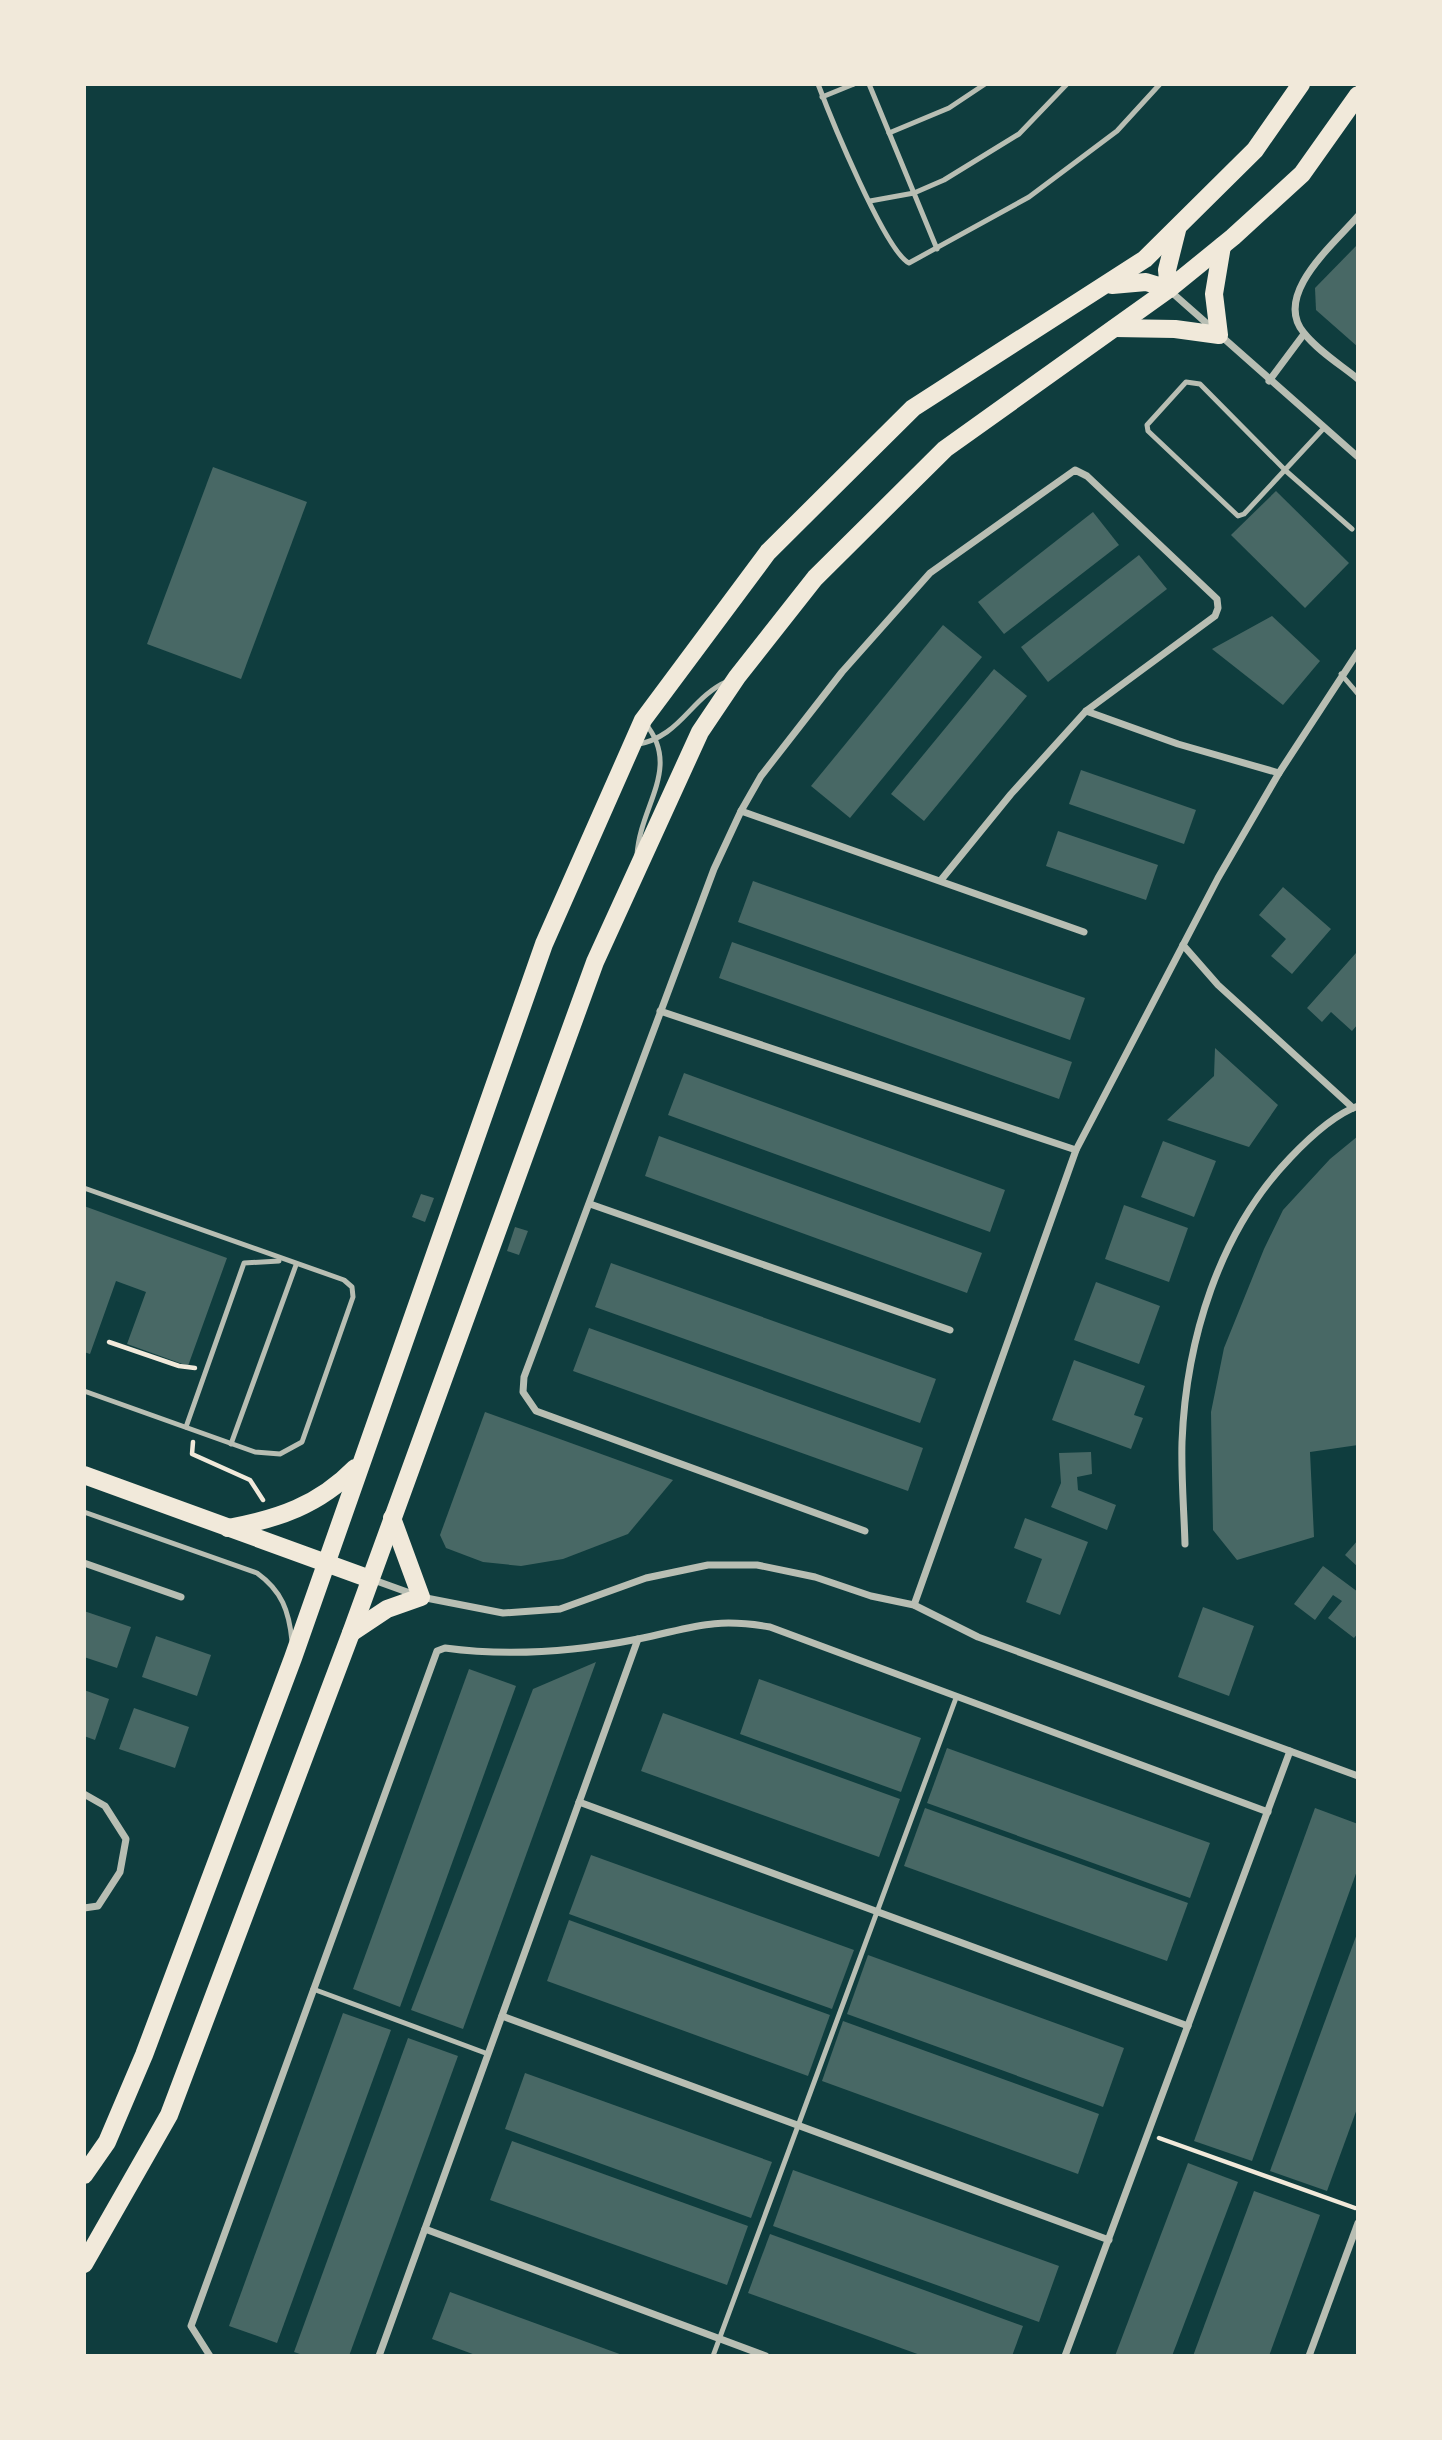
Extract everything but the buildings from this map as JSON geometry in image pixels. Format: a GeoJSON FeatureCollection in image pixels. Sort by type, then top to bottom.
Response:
{"type":"FeatureCollection","features":[{"type":"Feature","properties":{"kind":"main road"},"geometry":{"type":"LineString","coordinates":[[84,2175],[107,2142],[144,2055],[327,1564],[359,1464],[544,944],[643,720],[768,552],[913,408],[1145,259],[1255,150],[1301,84]]}},
{"type":"Feature","properties":{"kind":"main road"},"geometry":{"type":"LineString","coordinates":[[84,2264],[169,2115],[351,1633],[595,962],[700,732],[737,677],[815,578],[945,449],[1169,289],[1222,246],[1302,174],[1358,95]]}},
{"type":"Feature","properties":{"kind":"main road"},"geometry":{"type":"LineString","coordinates":[[1169,289],[1167,270],[1177,230]]}},
{"type":"Feature","properties":{"kind":"main road"},"geometry":{"type":"LineString","coordinates":[[1115,328],[1175,328],[1219,335],[1214,294],[1222,246]]}},
{"type":"Feature","properties":{"kind":"main road"},"geometry":{"type":"LineString","coordinates":[[1104,286],[1146,282],[1169,289]]}},
{"type":"Feature","properties":{"kind":"main road"},"geometry":{"type":"LineString","coordinates":[[228,1528],[284,1515],[310,1504],[337,1487],[359,1464]]}},
{"type":"Feature","properties":{"kind":"main road"},"geometry":{"type":"LineString","coordinates":[[84,1475],[370,1579]]}},
{"type":"Feature","properties":{"kind":"main road"},"geometry":{"type":"LineString","coordinates":[[351,1633],[387,1609],[421,1597],[392,1518]]}},
{"type":"Feature","properties":{"kind":"street"},"geometry":{"type":"LineString","coordinates":[[1358,216],[1300,287],[1293,304],[1295,319],[1304,334],[1358,379]]}},
{"type":"Feature","properties":{"kind":"street"},"geometry":{"type":"LineString","coordinates":[[1169,289],[1323,429],[1358,457]]}},
{"type":"Feature","properties":{"kind":"street"},"geometry":{"type":"LineString","coordinates":[[1269,380],[1304,334]]}},
{"type":"Feature","properties":{"kind":"street"},"geometry":{"type":"LineString","coordinates":[[865,1531],[536,1410],[523,1392],[524,1377],[714,869],[761,776],[842,672],[930,573],[1075,470],[1087,476],[1217,599],[1219,608],[1215,616],[1086,711],[1011,794],[941,880]]}},
{"type":"Feature","properties":{"kind":"street"},"geometry":{"type":"LineString","coordinates":[[914,1605],[1076,1150],[1183,945],[1279,773],[1341,674],[1358,652]]}},
{"type":"Feature","properties":{"kind":"street"},"geometry":{"type":"LineString","coordinates":[[1086,711],[1178,744],[1279,773]]}},
{"type":"Feature","properties":{"kind":"street"},"geometry":{"type":"LineString","coordinates":[[741,811],[1084,932]]}},
{"type":"Feature","properties":{"kind":"street"},"geometry":{"type":"LineString","coordinates":[[1183,945],[1218,985],[1355,1107],[1308,1139],[1265,1185],[1232,1238],[1208,1298],[1191,1354],[1182,1441],[1185,1544]]}},
{"type":"Feature","properties":{"kind":"street"},"geometry":{"type":"LineString","coordinates":[[660,1011],[1076,1150]]}},
{"type":"Feature","properties":{"kind":"street"},"geometry":{"type":"LineString","coordinates":[[590,1204],[950,1330]]}},
{"type":"Feature","properties":{"kind":"street"},"geometry":{"type":"LineString","coordinates":[[84,1563],[181,1597]]}},
{"type":"Feature","properties":{"kind":"street"},"geometry":{"type":"LineString","coordinates":[[370,1579],[421,1597],[503,1613],[560,1609],[646,1578],[708,1565],[758,1565],[815,1577],[871,1596],[914,1605],[978,1637],[1358,1776]]}},
{"type":"Feature","properties":{"kind":"street"},"geometry":{"type":"LineString","coordinates":[[211,2356],[191,2326],[437,1651],[445,1648],[528,1655],[638,1639],[709,1622],[737,1622],[770,1627],[1268,1812]]}},
{"type":"Feature","properties":{"kind":"street"},"geometry":{"type":"LineString","coordinates":[[379,2356],[638,1639]]}},
{"type":"Feature","properties":{"kind":"street"},"geometry":{"type":"LineString","coordinates":[[1065,2356],[1290,1751]]}},
{"type":"Feature","properties":{"kind":"street"},"geometry":{"type":"LineString","coordinates":[[84,1794],[105,1806],[126,1839],[120,1872],[98,1906],[84,1908]]}},
{"type":"Feature","properties":{"kind":"street"},"geometry":{"type":"LineString","coordinates":[[579,1802],[1188,2026]]}},
{"type":"Feature","properties":{"kind":"street"},"geometry":{"type":"LineString","coordinates":[[502,2016],[1109,2240]]}},
{"type":"Feature","properties":{"kind":"street"},"geometry":{"type":"LineString","coordinates":[[1309,2356],[1358,2223]]}},
{"type":"Feature","properties":{"kind":"street"},"geometry":{"type":"LineString","coordinates":[[425,2229],[766,2356]]}},
{"type":"Feature","properties":{"kind":"lane"},"geometry":{"type":"LineString","coordinates":[[818,84],[898,257],[909,263],[1029,197],[1117,131],[1160,84]]}},
{"type":"Feature","properties":{"kind":"lane"},"geometry":{"type":"LineString","coordinates":[[822,97],[854,84]]}},
{"type":"Feature","properties":{"kind":"lane"},"geometry":{"type":"LineString","coordinates":[[869,84],[937,249]]}},
{"type":"Feature","properties":{"kind":"lane"},"geometry":{"type":"LineString","coordinates":[[889,133],[949,108],[985,84]]}},
{"type":"Feature","properties":{"kind":"lane"},"geometry":{"type":"LineString","coordinates":[[870,201],[914,193],[944,180],[1019,134],[1067,84]]}},
{"type":"Feature","properties":{"kind":"lane"},"geometry":{"type":"LineString","coordinates":[[1323,429],[1286,471],[1244,514],[1238,516],[1148,431],[1147,425],[1186,383],[1200,384],[1286,471],[1352,529]]}},
{"type":"Feature","properties":{"kind":"lane"},"geometry":{"type":"LineString","coordinates":[[1341,674],[1358,694]]}},
{"type":"Feature","properties":{"kind":"lane"},"geometry":{"type":"LineString","coordinates":[[631,746],[656,740],[680,723],[702,696],[737,677]]}},
{"type":"Feature","properties":{"kind":"lane"},"geometry":{"type":"LineString","coordinates":[[636,872],[644,815],[663,768],[656,740],[643,720]]}},
{"type":"Feature","properties":{"kind":"lane"},"geometry":{"type":"LineString","coordinates":[[84,1188],[344,1280],[352,1287],[353,1297],[302,1442],[280,1454],[255,1452],[84,1391]]}},
{"type":"Feature","properties":{"kind":"lane"},"geometry":{"type":"LineString","coordinates":[[186,1427],[244,1264],[282,1260]]}},
{"type":"Feature","properties":{"kind":"lane"},"geometry":{"type":"LineString","coordinates":[[231,1444],[296,1265]]}},
{"type":"Feature","properties":{"kind":"lane"},"geometry":{"type":"LineString","coordinates":[[84,1512],[257,1573],[273,1584],[290,1617],[293,1658]]}},
{"type":"Feature","properties":{"kind":"lane"},"geometry":{"type":"LineString","coordinates":[[713,2356],[956,1698]]}},
{"type":"Feature","properties":{"kind":"lane"},"geometry":{"type":"LineString","coordinates":[[313,1989],[488,2054]]}},
{"type":"Feature","properties":{"kind":"path"},"geometry":{"type":"LineString","coordinates":[[109,1342],[179,1366],[206,1369]]}},
{"type":"Feature","properties":{"kind":"path"},"geometry":{"type":"LineString","coordinates":[[194,1431],[192,1454],[250,1480],[262,1498],[264,1509]]}},
{"type":"Feature","properties":{"kind":"path"},"geometry":{"type":"LineString","coordinates":[[1148,2134],[1358,2210]]}}]}
